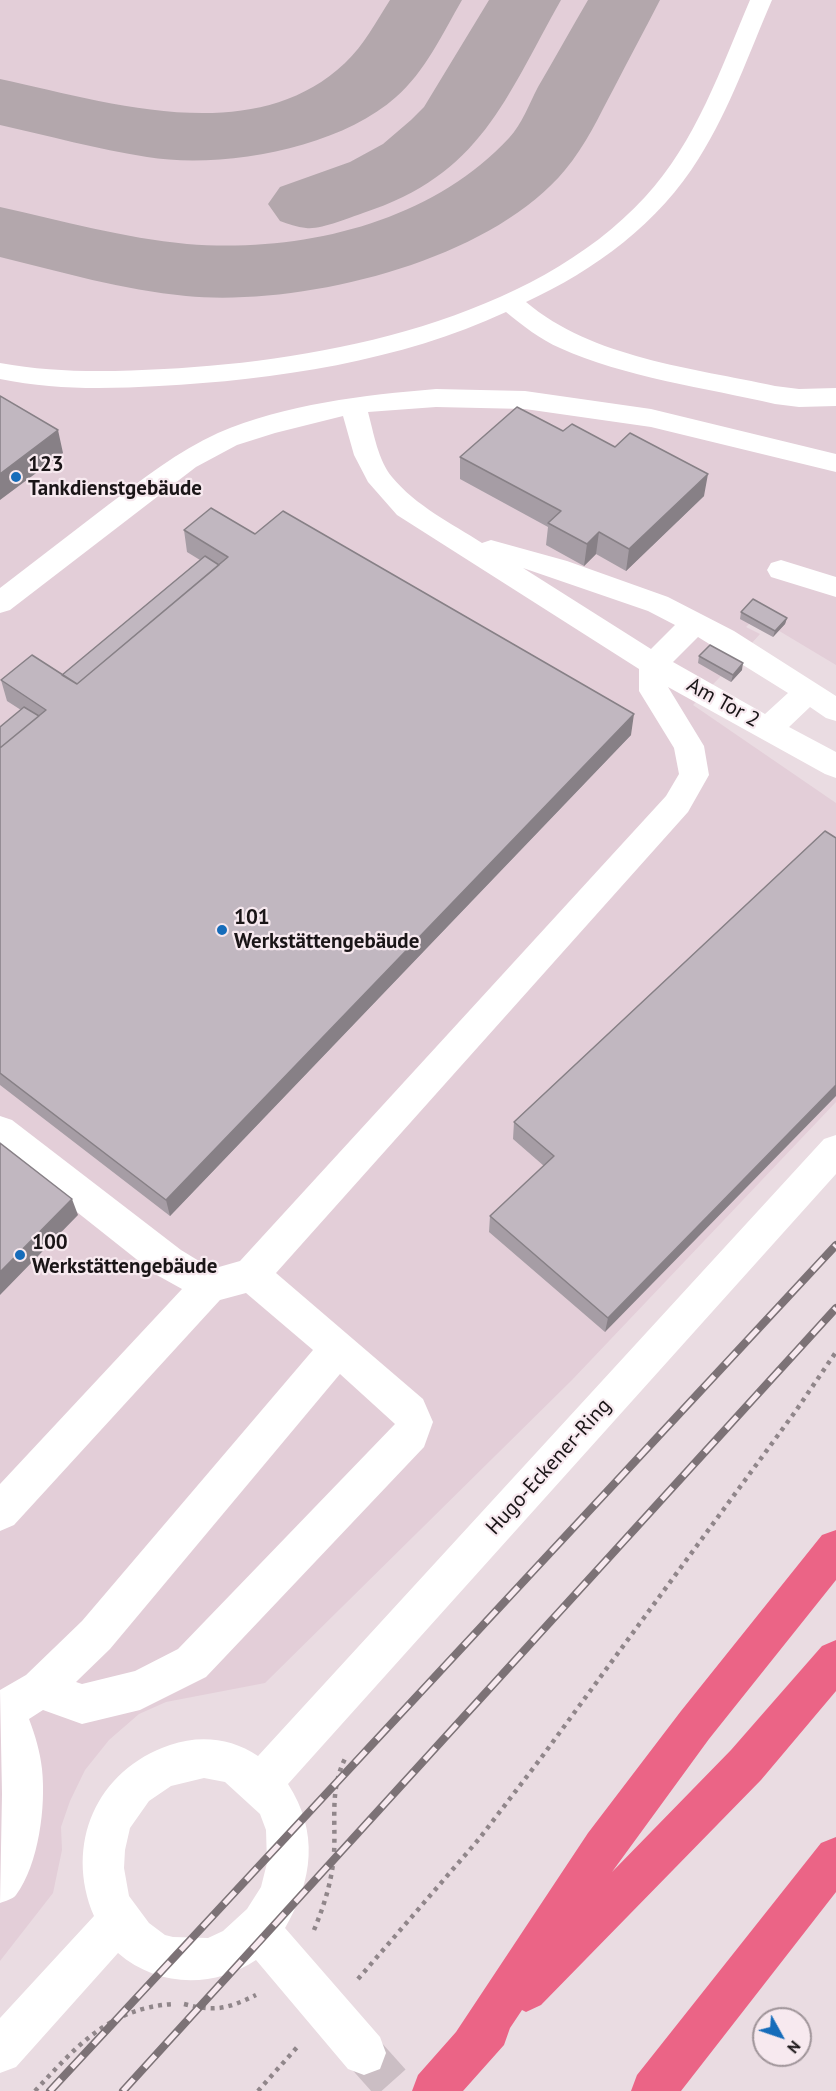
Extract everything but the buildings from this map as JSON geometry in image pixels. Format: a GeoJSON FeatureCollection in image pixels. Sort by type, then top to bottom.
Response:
{"type":"FeatureCollection","features":[{"type":"Feature","properties":{"kind":"highway"},"geometry":{"type":"LineString","coordinates":[[472,2045],[603,1848],[695,1725],[836,1549]]}},
{"type":"Feature","properties":{"kind":"highway"},"geometry":{"type":"LineString","coordinates":[[434,2091],[472,2045],[746,1765],[836,1660]]}},
{"type":"Feature","properties":{"kind":"highway"},"geometry":{"type":"LineString","coordinates":[[653,2091],[836,1858]]}},
{"type":"Feature","properties":{"kind":"street"},"geometry":{"type":"LineString","coordinates":[[0,371],[66,379],[165,378],[294,363],[379,347],[453,324],[509,302],[579,264],[651,206],[678,175],[694,152],[761,0]]}},
{"type":"Feature","properties":{"kind":"street"},"geometry":{"type":"LineString","coordinates":[[509,302],[529,318],[568,342],[628,362],[775,395],[799,398],[836,397]]}},
{"type":"Feature","properties":{"kind":"street"},"geometry":{"type":"LineString","coordinates":[[0,603],[187,461],[228,439],[270,425],[353,405],[436,398],[525,400],[651,418],[836,463]]}},
{"type":"Feature","properties":{"kind":"street"},"geometry":{"type":"LineString","coordinates":[[353,405],[367,455],[381,482],[407,508],[461,541],[557,568],[658,604],[746,651],[836,710]]}},
{"type":"Feature","properties":{"kind":"street","name":"Am Tor 2"},"geometry":{"type":"LineString","coordinates":[[461,541],[653,664],[836,766]]}},
{"type":"Feature","properties":{"kind":"street"},"geometry":{"type":"LineString","coordinates":[[781,570],[836,587]]}},
{"type":"Feature","properties":{"kind":"street"},"geometry":{"type":"LineString","coordinates":[[0,1512],[208,1286],[251,1275],[677,804],[694,775],[693,765],[689,746],[654,691],[653,664],[694,623]]}},
{"type":"Feature","properties":{"kind":"street"},"geometry":{"type":"LineString","coordinates":[[768,728],[809,691]]}},
{"type":"Feature","properties":{"kind":"street"},"geometry":{"type":"LineString","coordinates":[[0,1131],[168,1262],[208,1286]]}},
{"type":"Feature","properties":{"kind":"street","name":"Hugo-Eckener-Ring"},"geometry":{"type":"LineString","coordinates":[[261,1783],[836,1150]]}},
{"type":"Feature","properties":{"kind":"street"},"geometry":{"type":"LineString","coordinates":[[40,1689],[82,1704],[140,1690],[192,1663],[411,1434],[414,1422],[410,1412],[251,1275]]}},
{"type":"Feature","properties":{"kind":"street"},"geometry":{"type":"LineString","coordinates":[[0,1882],[13,1853],[23,1810],[18,1743],[2,1711],[40,1689],[96,1635],[338,1349]]}},
{"type":"Feature","properties":{"kind":"street"},"geometry":{"type":"LineString","coordinates":[[204,1758],[232,1763],[261,1783],[273,1796],[283,1816],[289,1843],[288,1872],[279,1899],[259,1931],[243,1945],[216,1958],[188,1962],[161,1957],[136,1943],[118,1922],[105,1892],[102,1860],[109,1827],[125,1798],[147,1776],[175,1763],[204,1758]]}},
{"type":"Feature","properties":{"kind":"street"},"geometry":{"type":"LineString","coordinates":[[0,2050],[118,1922]]}},
{"type":"Feature","properties":{"kind":"street"},"geometry":{"type":"LineString","coordinates":[[259,1931],[288,1968],[364,2053]]}},
{"type":"Feature","properties":{"kind":"path"},"geometry":{"type":"LineString","coordinates":[[411,1920],[479,1839],[541,1758],[795,1412],[836,1352]]}},
{"type":"Feature","properties":{"kind":"path"},"geometry":{"type":"LineString","coordinates":[[35,2091],[88,2036],[134,2008],[159,2003],[184,2004],[210,2011],[225,2010],[256,1995],[288,1968],[310,1939],[330,1888],[334,1852],[333,1793],[339,1768],[349,1753]]}},
{"type":"Feature","properties":{"kind":"shaded area"},"geometry":{"type":"Polygon","coordinates":[[[0,0],[836,0],[836,665],[756,617],[746,627],[760,634],[732,665],[742,670],[731,682],[721,676],[693,705],[836,803],[836,1102],[572,1380],[265,1683],[166,1702],[139,1714],[109,1740],[85,1770],[70,1801],[61,1827],[62,1850],[53,1893],[0,1961],[0,0]]]}},
{"type":"Feature","properties":{"kind":"taxiway"},"geometry":{"type":"LineString","coordinates":[[0,102],[148,134],[206,136],[266,130],[295,123],[323,112],[348,98],[371,80],[394,52],[426,0]]}},
{"type":"Feature","properties":{"kind":"taxiway"},"geometry":{"type":"LineString","coordinates":[[308,204],[361,187],[378,179],[411,161],[439,137],[460,110],[525,0]]}},
{"type":"Feature","properties":{"kind":"taxiway"},"geometry":{"type":"LineString","coordinates":[[0,232],[140,263],[187,270],[230,272],[277,269],[326,262],[376,249],[423,232],[468,211],[506,184],[537,154],[558,122],[624,0]]}},
{"type":"Feature","properties":{"kind":"tunnel"},"geometry":{"type":"LineString","coordinates":[[364,2053],[398,2091]]}},
{"type":"Feature","properties":{"kind":"railway"},"geometry":{"type":"LineString","coordinates":[[50,2091],[836,1245]]}},
{"type":"Feature","properties":{"kind":"railway"},"geometry":{"type":"LineString","coordinates":[[123,2091],[836,1308]]}},
{"type":"Feature","properties":{"kind":"place","name":"123 Tankdienstgebäude"},"geometry":{"type":"Point","coordinates":[16,477]}},
{"type":"Feature","properties":{"kind":"place","name":"101 Werkstättengebäude"},"geometry":{"type":"Point","coordinates":[222,930]}},
{"type":"Feature","properties":{"kind":"place","name":"100 Werkstättengebäude"},"geometry":{"type":"Point","coordinates":[20,1255]}}]}
